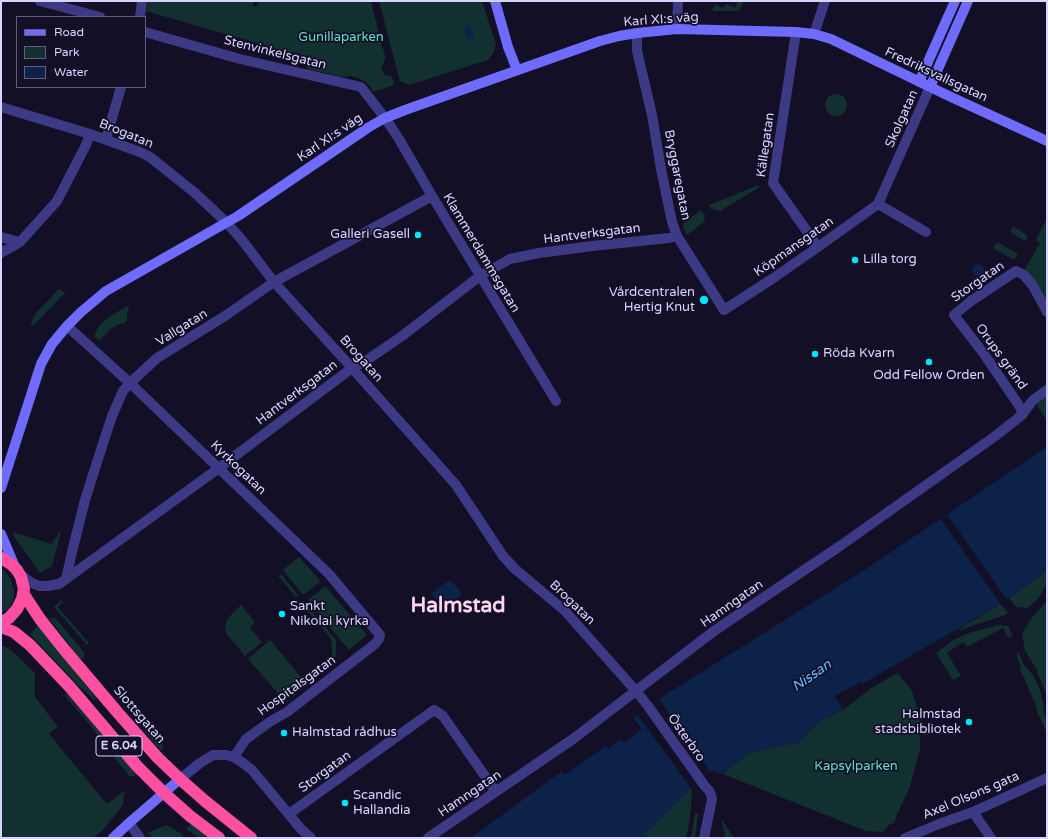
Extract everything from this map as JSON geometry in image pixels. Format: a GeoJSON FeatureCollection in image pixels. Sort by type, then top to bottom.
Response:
{"type":"FeatureCollection","features":[{"type":"Feature","properties":{"kind":"highway"},"geometry":{"type":"LineString","coordinates":[[1,558],[8,561],[17,570],[22,581],[23,593],[18,609],[10,618],[1,622]]}},
{"type":"Feature","properties":{"kind":"highway","name":"Slottsgatan"},"geometry":{"type":"LineString","coordinates":[[23,593],[40,619],[84,674],[158,758],[180,780],[251,838]]}},
{"type":"Feature","properties":{"kind":"highway","name":"E 6.04"},"geometry":{"type":"LineString","coordinates":[[1,627],[22,637],[69,686],[137,766],[190,816],[219,838]]}},
{"type":"Feature","properties":{"kind":"street"},"geometry":{"type":"LineString","coordinates":[[40,1],[96,16]]}},
{"type":"Feature","properties":{"kind":"street"},"geometry":{"type":"LineString","coordinates":[[140,16],[142,1]]}},
{"type":"Feature","properties":{"kind":"street"},"geometry":{"type":"LineString","coordinates":[[495,1],[508,47],[517,70]]}},
{"type":"Feature","properties":{"kind":"street"},"geometry":{"type":"LineString","coordinates":[[677,29],[678,1]]}},
{"type":"Feature","properties":{"kind":"street"},"geometry":{"type":"LineString","coordinates":[[814,34],[825,1]]}},
{"type":"Feature","properties":{"kind":"street","name":"Skolgatan"},"geometry":{"type":"LineString","coordinates":[[919,82],[955,1]]}},
{"type":"Feature","properties":{"kind":"street","name":"Skolgatan"},"geometry":{"type":"LineString","coordinates":[[878,204],[968,1]]}},
{"type":"Feature","properties":{"kind":"street","name":"Karl XI:s väg"},"geometry":{"type":"LineString","coordinates":[[1,488],[41,364],[52,344],[81,312],[106,291],[227,223],[369,126],[405,110],[600,41],[620,36],[677,29],[796,32],[814,34]]}},
{"type":"Feature","properties":{"kind":"street","name":"Stenvinkelsgatan"},"geometry":{"type":"LineString","coordinates":[[146,32],[240,59],[361,86],[386,118]]}},
{"type":"Feature","properties":{"kind":"street","name":"Källegatan"},"geometry":{"type":"LineString","coordinates":[[796,32],[772,183],[818,248]]}},
{"type":"Feature","properties":{"kind":"street","name":"Bryggaregatan"},"geometry":{"type":"LineString","coordinates":[[637,33],[637,51],[652,115],[672,222],[677,236],[724,310]]}},
{"type":"Feature","properties":{"kind":"street","name":"Fredriksvallsgatan"},"geometry":{"type":"LineString","coordinates":[[814,34],[831,39],[919,82],[1047,140]]}},
{"type":"Feature","properties":{"kind":"street"},"geometry":{"type":"LineString","coordinates":[[106,140],[121,88]]}},
{"type":"Feature","properties":{"kind":"street","name":"Brogatan"},"geometry":{"type":"LineString","coordinates":[[1,107],[90,134],[140,152],[150,157],[195,193],[227,223],[274,282],[456,485],[503,556],[515,569],[565,611],[648,706]]}},
{"type":"Feature","properties":{"kind":"street","name":"Klammerdammsgatan"},"geometry":{"type":"LineString","coordinates":[[386,118],[556,401]]}},
{"type":"Feature","properties":{"kind":"street"},"geometry":{"type":"LineString","coordinates":[[1,253],[20,242],[57,202],[86,146],[90,134]]}},
{"type":"Feature","properties":{"kind":"street","name":"Vallgatan"},"geometry":{"type":"LineString","coordinates":[[66,579],[85,500],[98,459],[112,416],[123,391],[130,382],[157,358],[225,316],[274,282],[432,196]]}},
{"type":"Feature","properties":{"kind":"street"},"geometry":{"type":"LineString","coordinates":[[878,204],[926,232]]}},
{"type":"Feature","properties":{"kind":"street","name":"Köpmansgatan"},"geometry":{"type":"LineString","coordinates":[[724,310],[818,248],[878,204]]}},
{"type":"Feature","properties":{"kind":"street","name":"Hantverksgatan"},"geometry":{"type":"LineString","coordinates":[[17,570],[30,582],[39,586],[59,584],[219,468],[352,368],[367,360],[402,336],[480,276],[510,259],[539,253],[677,236]]}},
{"type":"Feature","properties":{"kind":"street"},"geometry":{"type":"LineString","coordinates":[[1,237],[20,242]]}},
{"type":"Feature","properties":{"kind":"street","name":"Storgatan"},"geometry":{"type":"LineString","coordinates":[[954,314],[1016,271],[1024,275],[1033,286],[1047,312]]}},
{"type":"Feature","properties":{"kind":"street","name":"Orups gränd"},"geometry":{"type":"LineString","coordinates":[[954,314],[984,354],[1018,404],[1022,415]]}},
{"type":"Feature","properties":{"kind":"street","name":"Kyrkogatan"},"geometry":{"type":"LineString","coordinates":[[67,326],[130,382],[329,574],[377,631],[380,635],[379,639]]}},
{"type":"Feature","properties":{"kind":"street","name":"Hamngatan"},"geometry":{"type":"LineString","coordinates":[[428,838],[573,739],[714,631],[840,546],[994,437],[1022,415],[1033,400],[1047,390]]}},
{"type":"Feature","properties":{"kind":"street"},"geometry":{"type":"LineString","coordinates":[[1,534],[17,570]]}},
{"type":"Feature","properties":{"kind":"street","name":"Hospitalsgatan"},"geometry":{"type":"LineString","coordinates":[[234,757],[246,739],[271,721],[287,712],[375,644],[379,639]]}},
{"type":"Feature","properties":{"kind":"street","name":"Österbro"},"geometry":{"type":"LineString","coordinates":[[648,706],[705,786],[712,799],[704,838]]}},
{"type":"Feature","properties":{"kind":"street","name":"Storgatan"},"geometry":{"type":"LineString","coordinates":[[289,814],[434,710],[443,716],[496,792]]}},
{"type":"Feature","properties":{"kind":"street"},"geometry":{"type":"LineString","coordinates":[[113,838],[200,763],[213,755],[226,755],[234,757],[252,770],[301,829],[311,838]]}},
{"type":"Feature","properties":{"kind":"street","name":"Axel Olsons gata"},"geometry":{"type":"LineString","coordinates":[[905,838],[972,812],[1047,778]]}},
{"type":"Feature","properties":{"kind":"street"},"geometry":{"type":"LineString","coordinates":[[972,812],[991,838]]}},
{"type":"Feature","properties":{"kind":"street"},"geometry":{"type":"LineString","coordinates":[[129,823],[140,838]]}},
{"type":"Feature","properties":{"kind":"green space","name":"Gunillaparken"},"geometry":{"type":"Polygon","coordinates":[[[148,1],[254,1],[253,6],[256,7],[259,1],[371,1],[385,56],[385,60],[381,67],[384,74],[392,77],[394,84],[373,92],[366,82],[358,78],[351,76],[337,77],[335,75],[307,69],[308,57],[306,56],[146,11],[148,1]]]}},
{"type":"Feature","properties":{"kind":"green space","name":"Gunillaparken"},"geometry":{"type":"Polygon","coordinates":[[[379,1],[482,1],[496,44],[494,52],[488,60],[409,85],[400,81],[379,1]]]}},
{"type":"Feature","properties":{"kind":"green space"},"geometry":{"type":"Polygon","coordinates":[[[738,1],[744,1],[739,11],[712,11],[715,4],[723,8],[726,4],[735,8],[738,1]]]}},
{"type":"Feature","properties":{"kind":"green space"},"geometry":{"type":"Polygon","coordinates":[[[836,94],[844,97],[847,105],[844,113],[836,116],[828,113],[825,105],[828,97],[836,94]]]}},
{"type":"Feature","properties":{"kind":"green space"},"geometry":{"type":"Polygon","coordinates":[[[756,186],[760,187],[720,211],[712,209],[709,205],[756,186]]]}},
{"type":"Feature","properties":{"kind":"green space"},"geometry":{"type":"Polygon","coordinates":[[[701,210],[705,215],[704,222],[687,235],[683,228],[684,223],[701,210]]]}},
{"type":"Feature","properties":{"kind":"green space"},"geometry":{"type":"Polygon","coordinates":[[[1047,219],[1047,306],[1024,271],[1040,243],[1036,241],[1047,219]]]}},
{"type":"Feature","properties":{"kind":"green space"},"geometry":{"type":"Polygon","coordinates":[[[1013,226],[1028,236],[1025,241],[1010,232],[1013,226]]]}},
{"type":"Feature","properties":{"kind":"green space"},"geometry":{"type":"Polygon","coordinates":[[[997,242],[1018,254],[1014,260],[993,248],[997,242]]]}},
{"type":"Feature","properties":{"kind":"green space"},"geometry":{"type":"Polygon","coordinates":[[[59,289],[65,293],[33,326],[31,325],[35,314],[59,289]]]}},
{"type":"Feature","properties":{"kind":"green space"},"geometry":{"type":"Polygon","coordinates":[[[128,306],[127,321],[111,329],[99,341],[94,336],[99,326],[110,316],[128,306]]]}},
{"type":"Feature","properties":{"kind":"green space"},"geometry":{"type":"Polygon","coordinates":[[[1047,391],[1047,421],[1034,400],[1047,391]]]}},
{"type":"Feature","properties":{"kind":"green space"},"geometry":{"type":"Polygon","coordinates":[[[59,531],[61,532],[52,566],[40,573],[14,537],[13,532],[52,544],[59,531]]]}},
{"type":"Feature","properties":{"kind":"green space"},"geometry":{"type":"Polygon","coordinates":[[[299,557],[321,581],[303,595],[283,570],[299,557]]]}},
{"type":"Feature","properties":{"kind":"green space"},"geometry":{"type":"Polygon","coordinates":[[[1,568],[11,579],[14,597],[9,608],[1,614],[1,568]]]}},
{"type":"Feature","properties":{"kind":"green space"},"geometry":{"type":"Polygon","coordinates":[[[1047,571],[1047,581],[1042,593],[1035,602],[1027,608],[1016,607],[1009,598],[1047,571]]]}},
{"type":"Feature","properties":{"kind":"green space"},"geometry":{"type":"Polygon","coordinates":[[[281,574],[298,595],[296,597],[278,576],[281,574]]]}},
{"type":"Feature","properties":{"kind":"green space"},"geometry":{"type":"Polygon","coordinates":[[[325,587],[367,635],[349,650],[309,602],[309,599],[325,587]]]}},
{"type":"Feature","properties":{"kind":"green space"},"geometry":{"type":"Polygon","coordinates":[[[61,600],[63,602],[58,607],[89,643],[87,645],[54,607],[61,600]]]}},
{"type":"Feature","properties":{"kind":"green space"},"geometry":{"type":"Polygon","coordinates":[[[1047,601],[1047,697],[1037,670],[1025,651],[1022,633],[1034,615],[1047,601]]]}},
{"type":"Feature","properties":{"kind":"green space"},"geometry":{"type":"Polygon","coordinates":[[[306,604],[336,640],[336,656],[332,662],[326,663],[332,657],[332,644],[330,637],[304,607],[306,604]]]}},
{"type":"Feature","properties":{"kind":"green space"},"geometry":{"type":"Polygon","coordinates":[[[1001,604],[1008,613],[1005,615],[960,630],[959,629],[1001,604]]]}},
{"type":"Feature","properties":{"kind":"green space"},"geometry":{"type":"Polygon","coordinates":[[[241,605],[255,622],[250,628],[262,642],[245,656],[226,633],[225,627],[227,619],[241,605]]]}},
{"type":"Feature","properties":{"kind":"green space"},"geometry":{"type":"Polygon","coordinates":[[[49,618],[55,618],[84,652],[84,658],[80,659],[49,618]]]}},
{"type":"Feature","properties":{"kind":"green space"},"geometry":{"type":"Polygon","coordinates":[[[38,625],[97,698],[94,700],[76,683],[30,634],[38,625]]]}},
{"type":"Feature","properties":{"kind":"green space"},"geometry":{"type":"Polygon","coordinates":[[[998,625],[1008,626],[1013,637],[1008,637],[1003,628],[967,647],[963,642],[947,653],[961,676],[953,680],[936,653],[953,640],[972,632],[998,625]]]}},
{"type":"Feature","properties":{"kind":"green space"},"geometry":{"type":"Polygon","coordinates":[[[270,640],[305,682],[284,698],[281,697],[248,659],[270,640]]]}},
{"type":"Feature","properties":{"kind":"green space"},"geometry":{"type":"Polygon","coordinates":[[[1,645],[11,650],[35,673],[35,697],[58,727],[49,734],[107,804],[124,791],[123,805],[103,830],[93,838],[3,838],[1,818],[1,645]]]}},
{"type":"Feature","properties":{"kind":"green space"},"geometry":{"type":"Polygon","coordinates":[[[1018,652],[1024,665],[1034,676],[1040,690],[1047,723],[1047,734],[1020,671],[1021,668],[1017,658],[1018,652]]]}},
{"type":"Feature","properties":{"kind":"green space","name":"Kapsylparken"},"geometry":{"type":"Polygon","coordinates":[[[898,673],[912,691],[920,717],[920,750],[909,789],[894,823],[890,824],[883,832],[866,831],[723,774],[748,753],[799,742],[822,720],[843,710],[873,687],[898,673]]]}},
{"type":"Feature","properties":{"kind":"green space"},"geometry":{"type":"Polygon","coordinates":[[[66,694],[72,698],[136,774],[134,776],[129,776],[89,724],[64,695],[66,694]]]}},
{"type":"Feature","properties":{"kind":"green space"},"geometry":{"type":"Polygon","coordinates":[[[145,723],[164,747],[161,751],[150,738],[142,725],[145,723]]]}},
{"type":"Feature","properties":{"kind":"green space"},"geometry":{"type":"Polygon","coordinates":[[[691,788],[690,818],[686,838],[640,838],[691,788]]]}},
{"type":"Feature","properties":{"kind":"green space"},"geometry":{"type":"Polygon","coordinates":[[[695,813],[698,814],[695,838],[691,838],[695,813]]]}},
{"type":"Feature","properties":{"kind":"green space"},"geometry":{"type":"Polygon","coordinates":[[[721,819],[734,838],[724,838],[725,834],[721,819]]]}},
{"type":"Feature","properties":{"kind":"green space"},"geometry":{"type":"Polygon","coordinates":[[[191,823],[211,838],[199,838],[186,829],[191,823]]]}},
{"type":"Feature","properties":{"kind":"green space"},"geometry":{"type":"Polygon","coordinates":[[[166,825],[186,838],[153,838],[147,833],[166,825]]]}},
{"type":"Feature","properties":{"kind":"water"},"geometry":{"type":"Polygon","coordinates":[[[470,24],[474,38],[468,40],[463,26],[470,24]]]}},
{"type":"Feature","properties":{"kind":"water"},"geometry":{"type":"Polygon","coordinates":[[[976,264],[980,264],[984,270],[980,276],[976,276],[972,272],[972,268],[976,264]]]}},
{"type":"Feature","properties":{"kind":"water","name":"Nissan"},"geometry":{"type":"Polygon","coordinates":[[[1047,447],[1047,571],[997,606],[862,684],[861,682],[835,697],[843,710],[822,720],[799,742],[748,753],[723,774],[717,773],[713,770],[691,788],[640,838],[471,838],[665,695],[860,573],[1047,447]]]}},
{"type":"Feature","properties":{"kind":"water"},"geometry":{"type":"Polygon","coordinates":[[[448,581],[451,581],[461,592],[461,596],[446,607],[442,606],[432,595],[433,592],[448,581]]]}},
{"type":"Feature","properties":{"kind":"pier"},"geometry":{"type":"Polygon","coordinates":[[[946,513],[1008,601],[1002,606],[939,517],[946,513]]]}},
{"type":"Feature","properties":{"kind":"pier"},"geometry":{"type":"Polygon","coordinates":[[[861,682],[862,684],[838,697],[845,709],[843,710],[835,696],[861,682]]]}},
{"type":"Feature","properties":{"kind":"pier"},"geometry":{"type":"Polygon","coordinates":[[[658,698],[712,774],[691,788],[637,714],[658,698]]]}},
{"type":"Feature","properties":{"kind":"pier"},"geometry":{"type":"Polygon","coordinates":[[[635,715],[636,716],[633,718],[642,729],[624,743],[621,739],[608,749],[606,746],[565,775],[560,770],[635,715]]]}},
{"type":"Feature","properties":{"kind":"place","name":"Galleri Gasell"},"geometry":{"type":"Point","coordinates":[418,235]}},
{"type":"Feature","properties":{"kind":"place","name":"Lilla torg"},"geometry":{"type":"Point","coordinates":[855,260]}},
{"type":"Feature","properties":{"kind":"place","name":"Vårdcentralen Hertig Knut"},"geometry":{"type":"Point","coordinates":[704,300]}},
{"type":"Feature","properties":{"kind":"place","name":"Röda Kvarn"},"geometry":{"type":"Point","coordinates":[815,354]}},
{"type":"Feature","properties":{"kind":"place","name":"Odd Fellow Orden"},"geometry":{"type":"Point","coordinates":[929,362]}},
{"type":"Feature","properties":{"kind":"place","name":"Sankt Nikolai kyrka"},"geometry":{"type":"Point","coordinates":[282,614]}},
{"type":"Feature","properties":{"kind":"place","name":"Halmstad stadsbibliotek"},"geometry":{"type":"Point","coordinates":[969,722]}},
{"type":"Feature","properties":{"kind":"place","name":"Halmstad rådhus"},"geometry":{"type":"Point","coordinates":[284,733]}},
{"type":"Feature","properties":{"kind":"place","name":"Scandic Hallandia"},"geometry":{"type":"Point","coordinates":[345,803]}},
{"type":"Feature","properties":{"kind":"district","name":"Halmstad"},"geometry":{"type":"Point","coordinates":[458,606]}}]}
